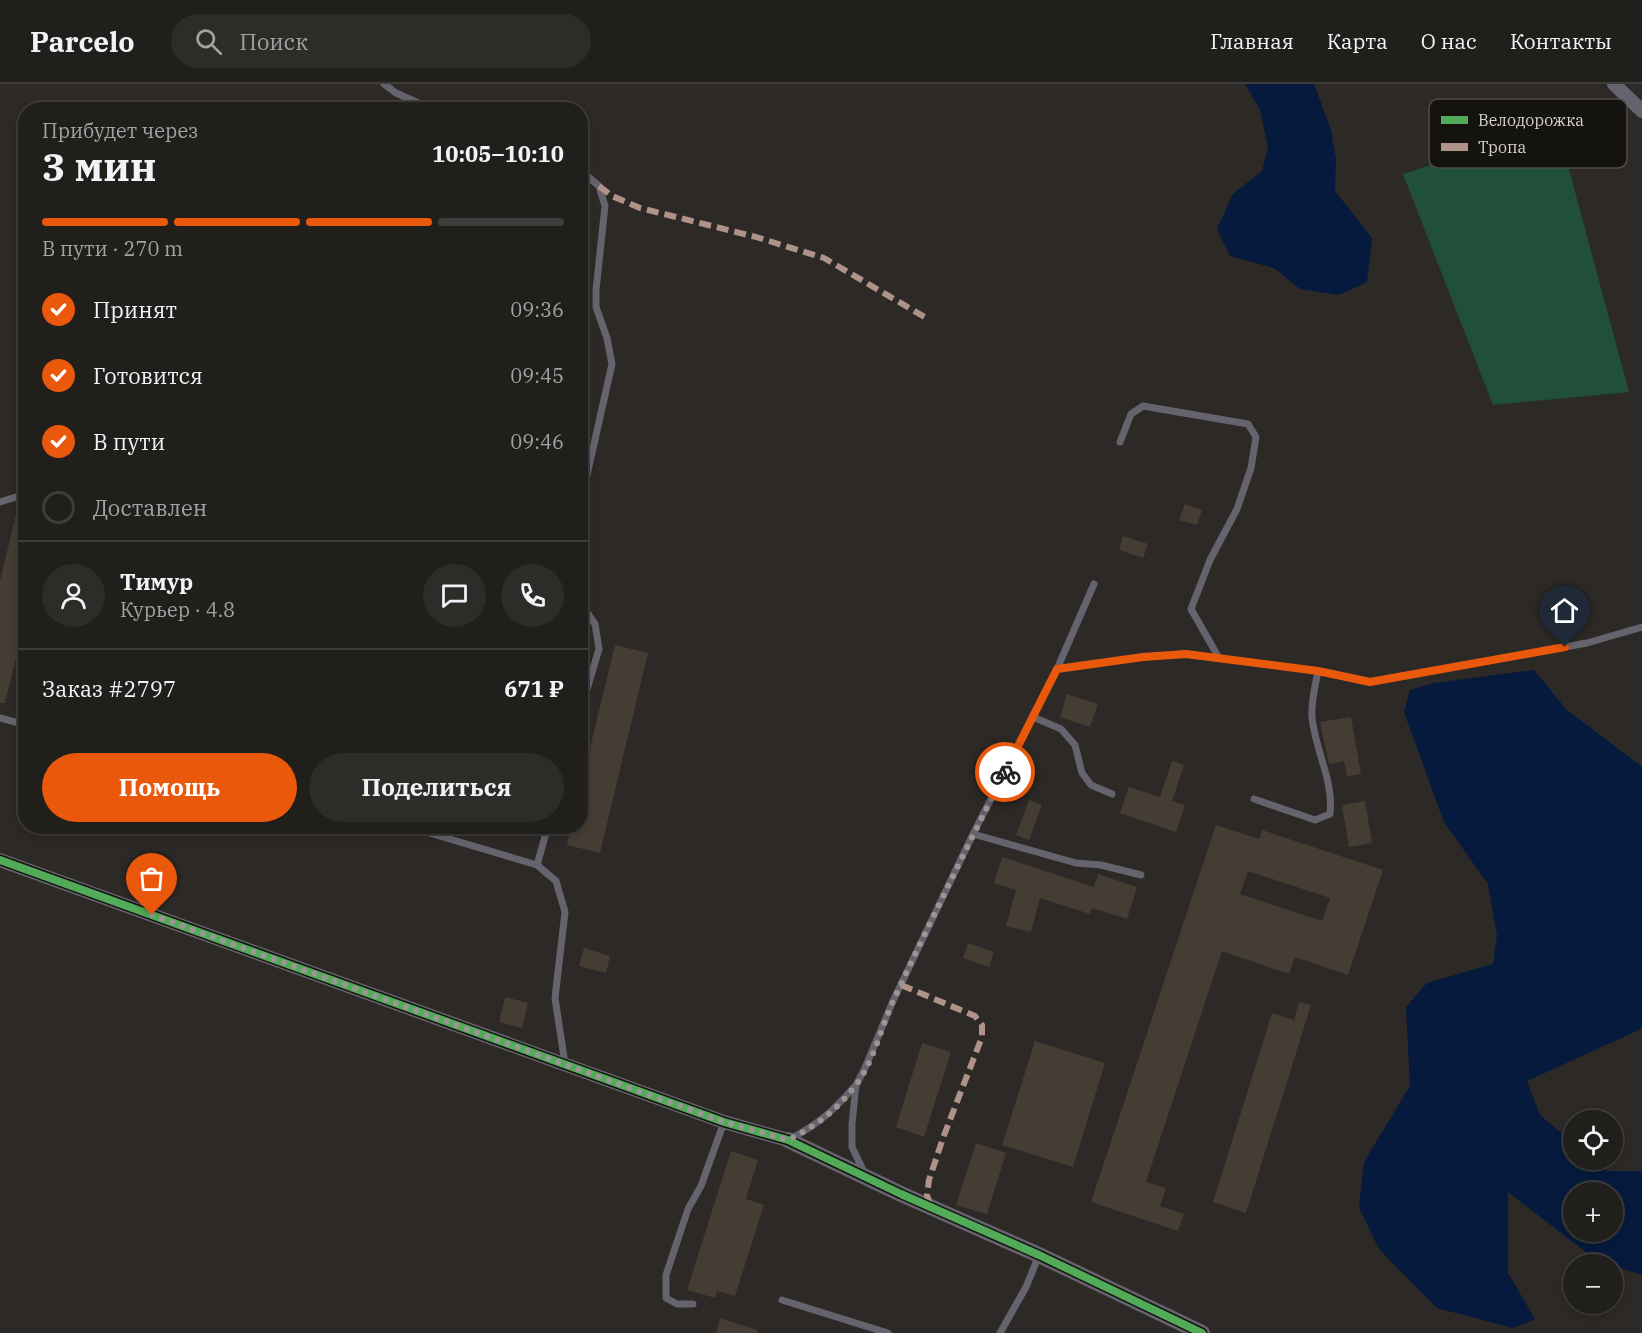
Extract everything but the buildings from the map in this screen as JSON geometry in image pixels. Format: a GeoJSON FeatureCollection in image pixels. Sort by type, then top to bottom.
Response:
{"type":"FeatureCollection","features":[{"type":"Feature","properties":{"kind":"street"},"geometry":{"type":"LineString","coordinates":[[1614,84],[1642,111]]}},
{"type":"Feature","properties":{"kind":"street"},"geometry":{"type":"LineString","coordinates":[[0,860],[724,1122],[788,1140],[1202,1333]]}},
{"type":"Feature","properties":{"kind":"lane"},"geometry":{"type":"LineString","coordinates":[[384,84],[396,93],[416,102]]}},
{"type":"Feature","properties":{"kind":"lane"},"geometry":{"type":"LineString","coordinates":[[588,177],[599,186],[605,206],[596,307],[607,338],[612,364],[588,470]]}},
{"type":"Feature","properties":{"kind":"lane"},"geometry":{"type":"LineString","coordinates":[[1120,442],[1131,414],[1143,406],[1248,424],[1256,437],[1251,468],[1237,509],[1210,560],[1191,609],[1219,658]]}},
{"type":"Feature","properties":{"kind":"lane"},"geometry":{"type":"LineString","coordinates":[[0,502],[18,496]]}},
{"type":"Feature","properties":{"kind":"lane"},"geometry":{"type":"LineString","coordinates":[[788,1140],[831,1114],[856,1085],[893,1001],[973,834],[1057,669],[1094,584]]}},
{"type":"Feature","properties":{"kind":"lane"},"geometry":{"type":"LineString","coordinates":[[588,614],[595,624],[599,649],[588,686]]}},
{"type":"Feature","properties":{"kind":"lane"},"geometry":{"type":"LineString","coordinates":[[1057,669],[1143,657],[1186,654],[1318,671],[1370,682],[1587,643],[1642,627]]}},
{"type":"Feature","properties":{"kind":"lane"},"geometry":{"type":"LineString","coordinates":[[1254,799],[1315,820],[1330,814],[1332,800],[1312,719],[1312,701],[1318,671]]}},
{"type":"Feature","properties":{"kind":"lane"},"geometry":{"type":"LineString","coordinates":[[1033,717],[1061,729],[1075,745],[1082,773],[1091,785],[1112,794]]}},
{"type":"Feature","properties":{"kind":"lane"},"geometry":{"type":"LineString","coordinates":[[0,718],[18,723]]}},
{"type":"Feature","properties":{"kind":"lane"},"geometry":{"type":"LineString","coordinates":[[433,834],[537,865],[556,881],[565,912],[555,998],[565,1064]]}},
{"type":"Feature","properties":{"kind":"lane"},"geometry":{"type":"LineString","coordinates":[[537,865],[546,834]]}},
{"type":"Feature","properties":{"kind":"lane"},"geometry":{"type":"LineString","coordinates":[[973,834],[1076,863],[1101,865],[1141,875]]}},
{"type":"Feature","properties":{"kind":"lane"},"geometry":{"type":"LineString","coordinates":[[856,1085],[852,1147],[866,1176]]}},
{"type":"Feature","properties":{"kind":"lane"},"geometry":{"type":"LineString","coordinates":[[693,1304],[677,1304],[666,1298],[666,1275],[688,1209],[701,1186],[724,1122]]}},
{"type":"Feature","properties":{"kind":"lane"},"geometry":{"type":"LineString","coordinates":[[1000,1333],[1026,1287],[1038,1255]]}},
{"type":"Feature","properties":{"kind":"lane"},"geometry":{"type":"LineString","coordinates":[[782,1300],[888,1333]]}},
{"type":"Feature","properties":{"kind":"green space"},"geometry":{"type":"Polygon","coordinates":[[[1429,166],[1429,168],[1569,168],[1629,392],[1493,405],[1403,174],[1429,166]]]}},
{"type":"Feature","properties":{"kind":"water"},"geometry":{"type":"Polygon","coordinates":[[[1245,84],[1314,84],[1331,130],[1336,159],[1335,191],[1372,238],[1367,282],[1339,295],[1300,289],[1274,268],[1230,256],[1217,229],[1233,194],[1262,171],[1268,148],[1260,110],[1245,84]]]}},
{"type":"Feature","properties":{"kind":"water"},"geometry":{"type":"Polygon","coordinates":[[[1534,670],[1566,709],[1642,767],[1642,1026],[1639,1030],[1527,1081],[1540,1115],[1563,1135],[1563,1170],[1642,1171],[1642,1275],[1623,1269],[1623,1254],[1588,1254],[1573,1242],[1623,1242],[1623,1182],[1563,1182],[1563,1234],[1508,1192],[1508,1273],[1535,1319],[1513,1328],[1437,1308],[1379,1249],[1359,1208],[1364,1162],[1410,1086],[1406,1007],[1427,983],[1493,964],[1497,935],[1488,884],[1444,822],[1404,712],[1410,690],[1434,683],[1534,670]]]}},
{"type":"Feature","properties":{"kind":"marked path"},"geometry":{"type":"LineString","coordinates":[[599,186],[612,196],[640,208],[756,237],[824,258],[928,319]]}},
{"type":"Feature","properties":{"kind":"marked path"},"geometry":{"type":"LineString","coordinates":[[901,985],[975,1016],[982,1025],[982,1037],[929,1180],[927,1195],[931,1208]]}},
{"type":"Feature","properties":{"kind":"cycle path"},"geometry":{"type":"LineString","coordinates":[[0,860],[724,1122],[788,1140],[901,1194],[1039,1255],[1202,1333]]}},
{"type":"Feature","properties":{"kind":"way so far"},"geometry":{"type":"LineString","coordinates":[[152,915],[724,1122],[788,1140],[831,1114],[856,1085],[893,1001],[1005,772]]}},
{"type":"Feature","properties":{"kind":"route"},"geometry":{"type":"LineString","coordinates":[[1005,772],[1057,669],[1143,657],[1186,654],[1318,671],[1370,682],[1565,647]]}}]}
